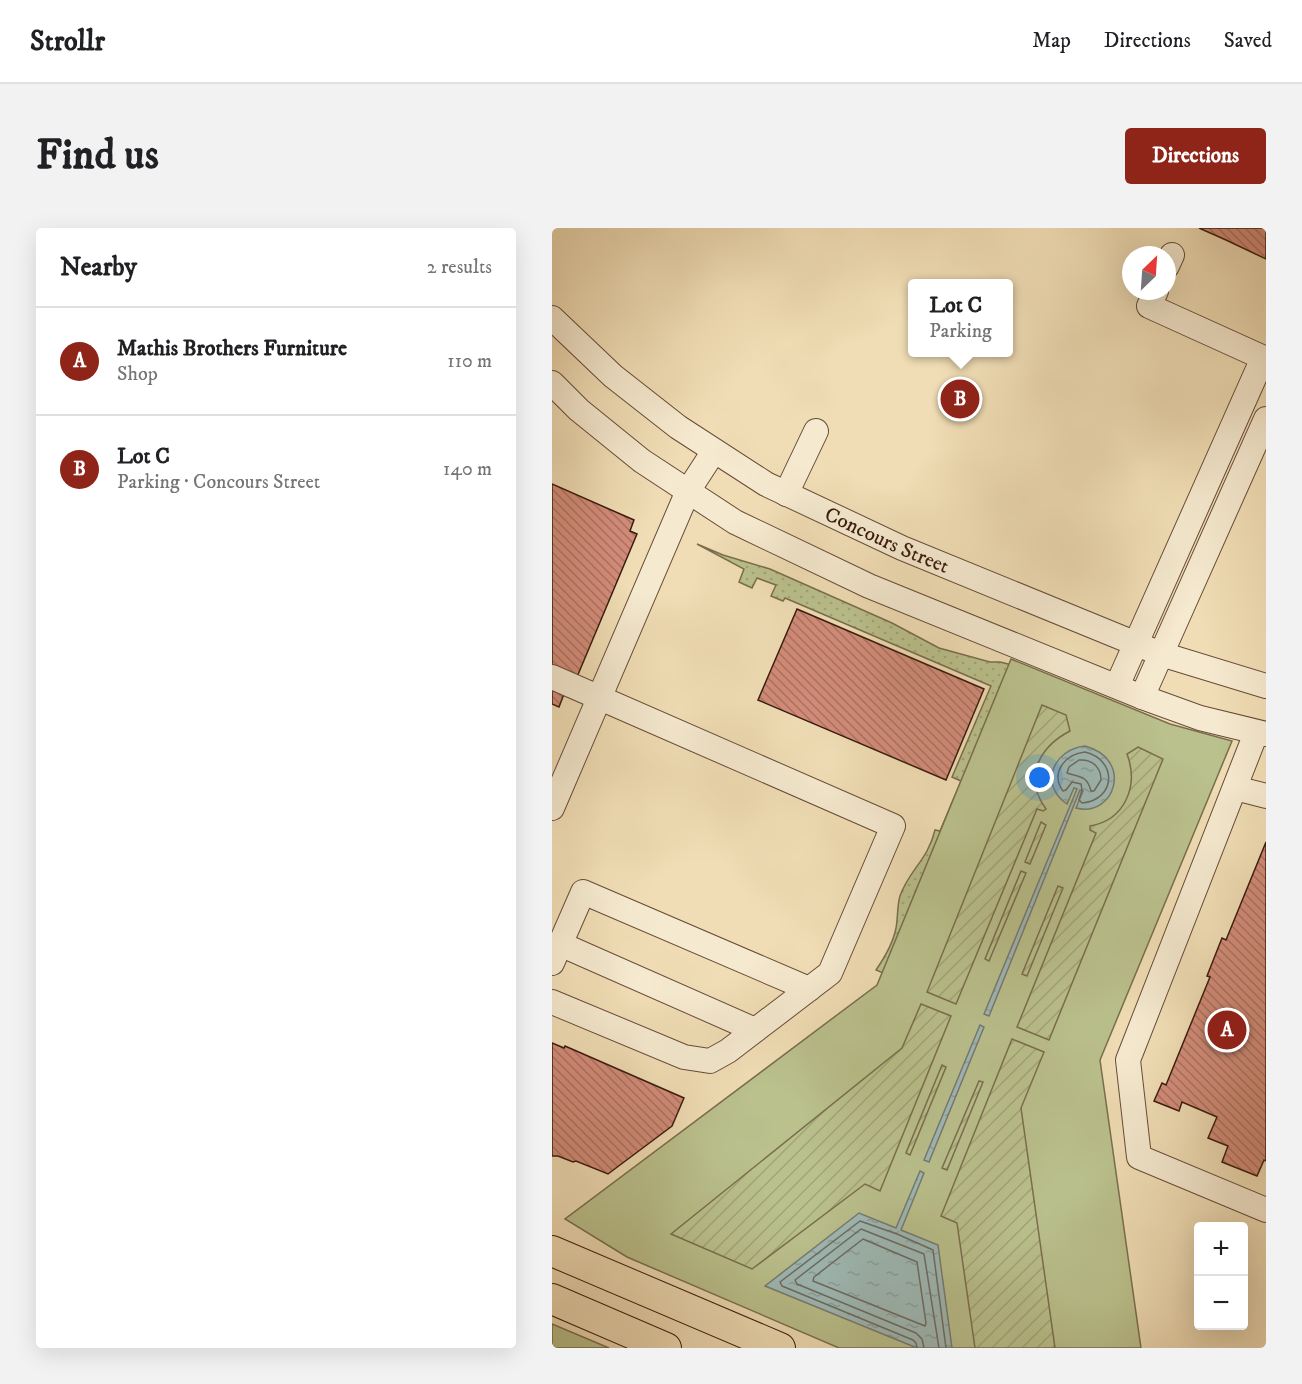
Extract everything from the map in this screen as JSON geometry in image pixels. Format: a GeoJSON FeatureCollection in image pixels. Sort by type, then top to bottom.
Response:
{"type":"FeatureCollection","features":[{"type":"Feature","properties":{"kind":"main road"},"geometry":{"type":"LineString","coordinates":[[552,1251],[780,1348]]}},
{"type":"Feature","properties":{"kind":"main road"},"geometry":{"type":"LineString","coordinates":[[552,1299],[666,1348]]}},
{"type":"Feature","properties":{"kind":"street"},"geometry":{"type":"LineString","coordinates":[[1117,686],[1265,359],[1149,306],[1152,300]]}},
{"type":"Feature","properties":{"kind":"street","name":"Concours Street"},"geometry":{"type":"LineString","coordinates":[[552,318],[613,376],[678,427],[766,484],[902,548],[1161,654],[1266,686]]}},
{"type":"Feature","properties":{"kind":"street"},"geometry":{"type":"LineString","coordinates":[[552,383],[579,410],[642,461],[735,522],[868,586],[1142,697],[1200,717],[1261,733],[1234,788],[1128,1060],[1139,1156],[1266,1210]]}},
{"type":"Feature","properties":{"kind":"street"},"geometry":{"type":"LineString","coordinates":[[1142,697],[1266,418]]}},
{"type":"Feature","properties":{"kind":"street"},"geometry":{"type":"LineString","coordinates":[[786,494],[816,431]]}},
{"type":"Feature","properties":{"kind":"street"},"geometry":{"type":"LineString","coordinates":[[552,808],[688,491],[714,451]]}},
{"type":"Feature","properties":{"kind":"street"},"geometry":{"type":"LineString","coordinates":[[552,677],[893,826],[831,973],[728,1051],[710,1061],[684,1057],[552,1002]]}},
{"type":"Feature","properties":{"kind":"street"},"geometry":{"type":"LineString","coordinates":[[1234,788],[1266,796]]}},
{"type":"Feature","properties":{"kind":"street"},"geometry":{"type":"LineString","coordinates":[[754,1030],[556,954],[583,892],[809,988]]}},
{"type":"Feature","properties":{"kind":"green space"},"geometry":{"type":"Polygon","coordinates":[[[697,544],[723,555],[770,569],[892,623],[939,648],[990,662],[1008,664],[1014,669],[927,992],[876,970],[893,939],[899,900],[904,887],[928,849],[935,830],[940,831],[961,781],[952,777],[991,686],[785,598],[783,601],[771,596],[776,585],[757,578],[752,588],[739,582],[744,569],[697,544]]]}},
{"type":"Feature","properties":{"kind":"green space"},"geometry":{"type":"Polygon","coordinates":[[[1011,659],[1170,724],[1232,741],[1100,1060],[1141,1348],[839,1348],[627,1257],[565,1219],[877,985],[1011,659]]]}},
{"type":"Feature","properties":{"kind":"green space"},"geometry":{"type":"Polygon","coordinates":[[[1042,705],[1066,715],[1070,731],[1050,746],[1038,764],[1035,775],[1036,786],[1046,809],[1043,811],[1037,809],[956,1004],[927,992],[1042,705]]]}},
{"type":"Feature","properties":{"kind":"green space"},"geometry":{"type":"Polygon","coordinates":[[[1138,747],[1163,759],[1049,1040],[1017,1027],[1096,833],[1090,830],[1090,826],[1112,817],[1126,800],[1131,778],[1127,754],[1138,747]]]}},
{"type":"Feature","properties":{"kind":"green space"},"geometry":{"type":"Polygon","coordinates":[[[1041,822],[1046,825],[1030,864],[1025,862],[1041,822]]]}},
{"type":"Feature","properties":{"kind":"green space"},"geometry":{"type":"Polygon","coordinates":[[[1021,871],[1026,873],[989,961],[985,959],[1021,871]]]}},
{"type":"Feature","properties":{"kind":"green space"},"geometry":{"type":"Polygon","coordinates":[[[1058,886],[1063,888],[1027,976],[1022,974],[1058,886]]]}},
{"type":"Feature","properties":{"kind":"green space"},"geometry":{"type":"Polygon","coordinates":[[[921,1004],[951,1016],[880,1191],[865,1184],[752,1269],[671,1234],[902,1048],[921,1004]]]}},
{"type":"Feature","properties":{"kind":"green space"},"geometry":{"type":"Polygon","coordinates":[[[1012,1039],[1044,1052],[1021,1108],[1055,1348],[975,1348],[957,1223],[941,1216],[1012,1039]]]}},
{"type":"Feature","properties":{"kind":"green space"},"geometry":{"type":"Polygon","coordinates":[[[942,1065],[946,1067],[910,1155],[906,1153],[942,1065]]]}},
{"type":"Feature","properties":{"kind":"green space"},"geometry":{"type":"Polygon","coordinates":[[[979,1081],[983,1082],[947,1170],[942,1168],[979,1081]]]}},
{"type":"Feature","properties":{"kind":"green space"},"geometry":{"type":"Polygon","coordinates":[[[552,1324],[609,1348],[552,1348],[552,1324]]]}},
{"type":"Feature","properties":{"kind":"water"},"geometry":{"type":"Polygon","coordinates":[[[1085,746],[1100,753],[1110,763],[1114,774],[1114,786],[1109,796],[1101,804],[1090,809],[1076,808],[1083,791],[1080,790],[989,1016],[984,1014],[1077,789],[1074,788],[1067,804],[1058,796],[1053,787],[1054,769],[1058,760],[1065,754],[1085,746]]]}},
{"type":"Feature","properties":{"kind":"water"},"geometry":{"type":"Polygon","coordinates":[[[980,1025],[984,1027],[929,1162],[924,1160],[980,1025]]]}},
{"type":"Feature","properties":{"kind":"water"},"geometry":{"type":"Polygon","coordinates":[[[920,1171],[924,1173],[901,1230],[938,1245],[952,1348],[917,1348],[765,1286],[859,1213],[896,1228],[920,1171]]]}},
{"type":"Feature","properties":{"kind":"building"},"geometry":{"type":"Polygon","coordinates":[[[1199,228],[1266,228],[1266,259],[1226,240],[1199,228]]]}},
{"type":"Feature","properties":{"kind":"building"},"geometry":{"type":"Polygon","coordinates":[[[552,484],[634,520],[630,531],[637,534],[569,696],[564,694],[559,707],[552,704],[552,484]]]}},
{"type":"Feature","properties":{"kind":"building"},"geometry":{"type":"Polygon","coordinates":[[[797,609],[984,689],[946,780],[758,700],[797,609]]]}},
{"type":"Feature","properties":{"kind":"building"},"geometry":{"type":"Polygon","coordinates":[[[1266,842],[1266,1161],[1264,1160],[1257,1176],[1222,1162],[1228,1146],[1208,1138],[1217,1117],[1182,1102],[1179,1111],[1154,1101],[1162,1083],[1166,1085],[1210,977],[1207,976],[1222,938],[1226,940],[1266,842]]]}},
{"type":"Feature","properties":{"kind":"building"},"geometry":{"type":"Polygon","coordinates":[[[552,1043],[564,1048],[565,1046],[684,1098],[672,1126],[608,1174],[576,1161],[552,1156],[552,1043]]]}},
{"type":"Feature","properties":{"kind":"place","name":"Lot C"},"geometry":{"type":"Point","coordinates":[960,399]}},
{"type":"Feature","properties":{"kind":"place","name":"Mathis Brothers Furniture"},"geometry":{"type":"Point","coordinates":[1227,1030]}}]}
